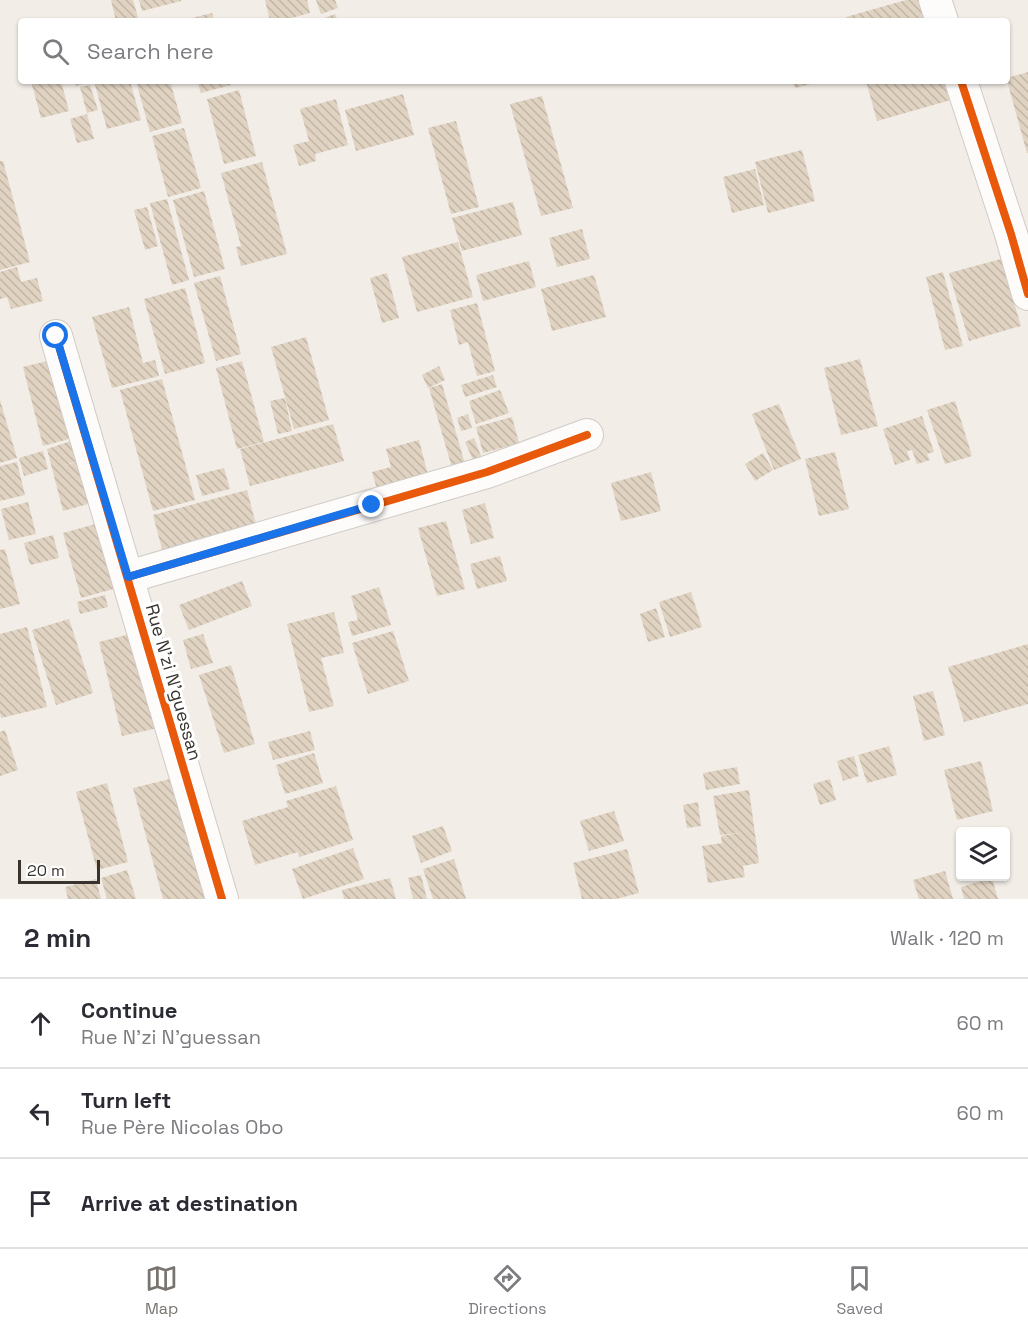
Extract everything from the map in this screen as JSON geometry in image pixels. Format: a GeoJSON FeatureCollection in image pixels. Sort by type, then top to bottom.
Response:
{"type":"FeatureCollection","features":[{"type":"Feature","properties":{"kind":"street"},"geometry":{"type":"LineString","coordinates":[[935,0],[941,18]]}},
{"type":"Feature","properties":{"kind":"street"},"geometry":{"type":"LineString","coordinates":[[962,84],[1028,294]]}},
{"type":"Feature","properties":{"kind":"street","name":"Rue N'zi N'guessan"},"geometry":{"type":"LineString","coordinates":[[56,336],[222,899]]}},
{"type":"Feature","properties":{"kind":"street"},"geometry":{"type":"LineString","coordinates":[[128,577],[487,472],[587,435]]}},
{"type":"Feature","properties":{"kind":"building"},"geometry":{"type":"Polygon","coordinates":[[[111,0],[133,0],[138,18],[115,18],[111,0]]]}},
{"type":"Feature","properties":{"kind":"building"},"geometry":{"type":"Polygon","coordinates":[[[139,0],[181,0],[181,1],[142,11],[139,0]]]}},
{"type":"Feature","properties":{"kind":"building"},"geometry":{"type":"Polygon","coordinates":[[[265,0],[307,0],[310,13],[291,18],[269,18],[265,0]]]}},
{"type":"Feature","properties":{"kind":"building"},"geometry":{"type":"Polygon","coordinates":[[[316,0],[335,0],[338,8],[321,14],[316,0]]]}},
{"type":"Feature","properties":{"kind":"building"},"geometry":{"type":"Polygon","coordinates":[[[906,0],[931,0],[936,18],[846,18],[906,0]]]}},
{"type":"Feature","properties":{"kind":"building"},"geometry":{"type":"Polygon","coordinates":[[[212,13],[213,18],[192,18],[212,13]]]}},
{"type":"Feature","properties":{"kind":"building"},"geometry":{"type":"Polygon","coordinates":[[[335,14],[337,18],[324,18],[335,14]]]}},
{"type":"Feature","properties":{"kind":"building"},"geometry":{"type":"Polygon","coordinates":[[[1028,72],[1028,153],[1008,84],[1010,84],[1010,77],[1028,72]]]}},
{"type":"Feature","properties":{"kind":"building"},"geometry":{"type":"Polygon","coordinates":[[[32,84],[62,84],[69,111],[41,118],[32,84]]]}},
{"type":"Feature","properties":{"kind":"building"},"geometry":{"type":"Polygon","coordinates":[[[95,84],[131,84],[141,120],[107,129],[95,84]]]}},
{"type":"Feature","properties":{"kind":"building"},"geometry":{"type":"Polygon","coordinates":[[[137,84],[171,84],[182,123],[150,132],[137,84]]]}},
{"type":"Feature","properties":{"kind":"building"},"geometry":{"type":"Polygon","coordinates":[[[198,84],[231,84],[231,85],[201,93],[198,84]]]}},
{"type":"Feature","properties":{"kind":"building"},"geometry":{"type":"Polygon","coordinates":[[[794,84],[811,84],[795,88],[794,84]]]}},
{"type":"Feature","properties":{"kind":"building"},"geometry":{"type":"Polygon","coordinates":[[[867,84],[954,84],[958,98],[877,121],[867,84]]]}},
{"type":"Feature","properties":{"kind":"building"},"geometry":{"type":"Polygon","coordinates":[[[90,85],[98,110],[87,113],[80,87],[90,85]]]}},
{"type":"Feature","properties":{"kind":"building"},"geometry":{"type":"Polygon","coordinates":[[[239,90],[256,156],[224,164],[207,99],[239,90]]]}},
{"type":"Feature","properties":{"kind":"building"},"geometry":{"type":"Polygon","coordinates":[[[403,94],[414,135],[356,151],[345,110],[403,94]]]}},
{"type":"Feature","properties":{"kind":"building"},"geometry":{"type":"Polygon","coordinates":[[[542,96],[573,208],[541,216],[510,104],[542,96]]]}},
{"type":"Feature","properties":{"kind":"building"},"geometry":{"type":"Polygon","coordinates":[[[336,99],[348,145],[315,154],[316,161],[299,166],[293,145],[309,141],[300,109],[336,99]]]}},
{"type":"Feature","properties":{"kind":"building"},"geometry":{"type":"Polygon","coordinates":[[[87,114],[94,139],[77,143],[70,119],[87,114]]]}},
{"type":"Feature","properties":{"kind":"building"},"geometry":{"type":"Polygon","coordinates":[[[456,121],[479,207],[451,214],[428,128],[456,121]]]}},
{"type":"Feature","properties":{"kind":"building"},"geometry":{"type":"Polygon","coordinates":[[[184,128],[201,188],[168,197],[152,136],[184,128]]]}},
{"type":"Feature","properties":{"kind":"building"},"geometry":{"type":"Polygon","coordinates":[[[802,150],[815,201],[768,213],[755,162],[802,150]]]}},
{"type":"Feature","properties":{"kind":"building"},"geometry":{"type":"Polygon","coordinates":[[[0,161],[3,161],[30,262],[0,270],[0,161]]]}},
{"type":"Feature","properties":{"kind":"building"},"geometry":{"type":"Polygon","coordinates":[[[262,162],[287,254],[241,266],[236,247],[241,246],[221,173],[262,162]]]}},
{"type":"Feature","properties":{"kind":"building"},"geometry":{"type":"Polygon","coordinates":[[[755,169],[764,205],[732,213],[723,177],[755,169]]]}},
{"type":"Feature","properties":{"kind":"building"},"geometry":{"type":"Polygon","coordinates":[[[204,191],[225,269],[194,277],[173,200],[204,191]]]}},
{"type":"Feature","properties":{"kind":"building"},"geometry":{"type":"Polygon","coordinates":[[[167,199],[189,280],[172,285],[150,203],[167,199]]]}},
{"type":"Feature","properties":{"kind":"building"},"geometry":{"type":"Polygon","coordinates":[[[513,202],[522,235],[462,251],[452,218],[513,202]]]}},
{"type":"Feature","properties":{"kind":"building"},"geometry":{"type":"Polygon","coordinates":[[[147,207],[158,246],[145,250],[134,210],[147,207]]]}},
{"type":"Feature","properties":{"kind":"building"},"geometry":{"type":"Polygon","coordinates":[[[582,229],[590,259],[557,267],[549,238],[582,229]]]}},
{"type":"Feature","properties":{"kind":"building"},"geometry":{"type":"Polygon","coordinates":[[[458,242],[473,297],[417,312],[402,257],[458,242]]]}},
{"type":"Feature","properties":{"kind":"building"},"geometry":{"type":"Polygon","coordinates":[[[1001,259],[1021,326],[969,341],[949,273],[1001,259]]]}},
{"type":"Feature","properties":{"kind":"building"},"geometry":{"type":"Polygon","coordinates":[[[529,261],[536,287],[483,301],[476,275],[529,261]]]}},
{"type":"Feature","properties":{"kind":"building"},"geometry":{"type":"Polygon","coordinates":[[[17,267],[21,282],[37,278],[43,301],[11,309],[7,297],[0,299],[0,272],[17,267]]]}},
{"type":"Feature","properties":{"kind":"building"},"geometry":{"type":"Polygon","coordinates":[[[943,272],[963,346],[945,350],[926,277],[943,272]]]}},
{"type":"Feature","properties":{"kind":"building"},"geometry":{"type":"Polygon","coordinates":[[[387,273],[399,318],[382,323],[370,278],[387,273]]]}},
{"type":"Feature","properties":{"kind":"building"},"geometry":{"type":"Polygon","coordinates":[[[594,275],[606,317],[552,331],[541,289],[594,275]]]}},
{"type":"Feature","properties":{"kind":"building"},"geometry":{"type":"Polygon","coordinates":[[[220,276],[241,354],[216,361],[194,283],[220,276]]]}},
{"type":"Feature","properties":{"kind":"building"},"geometry":{"type":"Polygon","coordinates":[[[185,288],[205,363],[165,374],[144,299],[185,288]]]}},
{"type":"Feature","properties":{"kind":"building"},"geometry":{"type":"Polygon","coordinates":[[[477,303],[495,371],[477,376],[468,342],[459,345],[450,310],[477,303]]]}},
{"type":"Feature","properties":{"kind":"building"},"geometry":{"type":"Polygon","coordinates":[[[129,307],[143,363],[155,360],[159,376],[112,388],[92,317],[129,307]]]}},
{"type":"Feature","properties":{"kind":"building"},"geometry":{"type":"Polygon","coordinates":[[[306,337],[329,420],[294,429],[271,347],[306,337]]]}},
{"type":"Feature","properties":{"kind":"building"},"geometry":{"type":"Polygon","coordinates":[[[59,358],[80,436],[43,446],[23,367],[59,358]]]}},
{"type":"Feature","properties":{"kind":"building"},"geometry":{"type":"Polygon","coordinates":[[[860,359],[878,426],[841,435],[824,368],[860,359]]]}},
{"type":"Feature","properties":{"kind":"building"},"geometry":{"type":"Polygon","coordinates":[[[242,361],[264,442],[237,449],[216,368],[242,361]]]}},
{"type":"Feature","properties":{"kind":"building"},"geometry":{"type":"Polygon","coordinates":[[[439,366],[445,380],[428,388],[422,375],[439,366]]]}},
{"type":"Feature","properties":{"kind":"building"},"geometry":{"type":"Polygon","coordinates":[[[493,375],[497,387],[465,397],[461,385],[493,375]]]}},
{"type":"Feature","properties":{"kind":"building"},"geometry":{"type":"Polygon","coordinates":[[[162,379],[195,500],[153,511],[120,390],[162,379]]]}},
{"type":"Feature","properties":{"kind":"building"},"geometry":{"type":"Polygon","coordinates":[[[442,384],[465,464],[452,468],[429,388],[442,384]]]}},
{"type":"Feature","properties":{"kind":"building"},"geometry":{"type":"Polygon","coordinates":[[[500,390],[509,413],[476,424],[469,401],[500,390]]]}},
{"type":"Feature","properties":{"kind":"building"},"geometry":{"type":"Polygon","coordinates":[[[285,398],[292,431],[278,434],[270,401],[285,398]]]}},
{"type":"Feature","properties":{"kind":"building"},"geometry":{"type":"Polygon","coordinates":[[[0,400],[17,458],[0,463],[0,400]]]}},
{"type":"Feature","properties":{"kind":"building"},"geometry":{"type":"Polygon","coordinates":[[[955,401],[972,456],[945,464],[927,410],[955,401]]]}},
{"type":"Feature","properties":{"kind":"building"},"geometry":{"type":"Polygon","coordinates":[[[779,404],[801,459],[774,470],[752,414],[779,404]]]}},
{"type":"Feature","properties":{"kind":"building"},"geometry":{"type":"Polygon","coordinates":[[[468,414],[472,428],[461,431],[457,418],[468,414]]]}},
{"type":"Feature","properties":{"kind":"building"},"geometry":{"type":"Polygon","coordinates":[[[922,416],[934,452],[927,454],[930,460],[917,464],[912,450],[907,451],[910,460],[895,465],[883,429],[922,416]]]}},
{"type":"Feature","properties":{"kind":"building"},"geometry":{"type":"Polygon","coordinates":[[[512,417],[519,443],[483,453],[476,427],[512,417]]]}},
{"type":"Feature","properties":{"kind":"building"},"geometry":{"type":"Polygon","coordinates":[[[333,424],[344,461],[250,486],[240,449],[333,424]]]}},
{"type":"Feature","properties":{"kind":"building"},"geometry":{"type":"Polygon","coordinates":[[[80,438],[87,458],[62,466],[84,460],[95,502],[63,511],[47,449],[80,438]]]}},
{"type":"Feature","properties":{"kind":"building"},"geometry":{"type":"Polygon","coordinates":[[[474,438],[481,456],[473,460],[465,442],[474,438]]]}},
{"type":"Feature","properties":{"kind":"building"},"geometry":{"type":"Polygon","coordinates":[[[419,440],[429,479],[378,493],[372,472],[391,467],[386,449],[419,440]]]}},
{"type":"Feature","properties":{"kind":"building"},"geometry":{"type":"Polygon","coordinates":[[[43,451],[48,469],[24,476],[19,458],[43,451]]]}},
{"type":"Feature","properties":{"kind":"building"},"geometry":{"type":"Polygon","coordinates":[[[835,452],[849,509],[819,516],[805,459],[835,452]]]}},
{"type":"Feature","properties":{"kind":"building"},"geometry":{"type":"Polygon","coordinates":[[[763,453],[773,470],[755,481],[745,464],[763,453]]]}},
{"type":"Feature","properties":{"kind":"building"},"geometry":{"type":"Polygon","coordinates":[[[17,462],[25,495],[0,501],[0,466],[17,462]]]}},
{"type":"Feature","properties":{"kind":"building"},"geometry":{"type":"Polygon","coordinates":[[[224,468],[230,489],[202,496],[196,475],[224,468]]]}},
{"type":"Feature","properties":{"kind":"building"},"geometry":{"type":"Polygon","coordinates":[[[651,472],[661,511],[621,521],[611,483],[651,472]]]}},
{"type":"Feature","properties":{"kind":"building"},"geometry":{"type":"Polygon","coordinates":[[[247,490],[257,528],[163,553],[153,515],[247,490]]]}},
{"type":"Feature","properties":{"kind":"building"},"geometry":{"type":"Polygon","coordinates":[[[28,502],[36,534],[9,540],[1,509],[28,502]]]}},
{"type":"Feature","properties":{"kind":"building"},"geometry":{"type":"Polygon","coordinates":[[[485,503],[494,538],[471,544],[462,510],[485,503]]]}},
{"type":"Feature","properties":{"kind":"building"},"geometry":{"type":"Polygon","coordinates":[[[446,521],[465,589],[437,596],[418,528],[446,521]]]}},
{"type":"Feature","properties":{"kind":"building"},"geometry":{"type":"Polygon","coordinates":[[[99,523],[117,588],[81,598],[63,533],[99,523]]]}},
{"type":"Feature","properties":{"kind":"building"},"geometry":{"type":"Polygon","coordinates":[[[53,535],[59,558],[30,565],[24,543],[53,535]]]}},
{"type":"Feature","properties":{"kind":"building"},"geometry":{"type":"Polygon","coordinates":[[[5,549],[20,604],[0,609],[0,550],[5,549]]]}},
{"type":"Feature","properties":{"kind":"building"},"geometry":{"type":"Polygon","coordinates":[[[500,556],[507,581],[477,589],[470,564],[500,556]]]}},
{"type":"Feature","properties":{"kind":"building"},"geometry":{"type":"Polygon","coordinates":[[[242,581],[252,606],[189,630],[179,605],[242,581]]]}},
{"type":"Feature","properties":{"kind":"building"},"geometry":{"type":"Polygon","coordinates":[[[379,587],[391,625],[352,636],[348,622],[358,620],[351,596],[379,587]]]}},
{"type":"Feature","properties":{"kind":"building"},"geometry":{"type":"Polygon","coordinates":[[[691,592],[702,627],[670,637],[659,602],[691,592]]]}},
{"type":"Feature","properties":{"kind":"building"},"geometry":{"type":"Polygon","coordinates":[[[105,595],[108,607],[80,614],[77,602],[105,595]]]}},
{"type":"Feature","properties":{"kind":"building"},"geometry":{"type":"Polygon","coordinates":[[[656,608],[665,637],[648,642],[640,614],[656,608]]]}},
{"type":"Feature","properties":{"kind":"building"},"geometry":{"type":"Polygon","coordinates":[[[334,612],[344,653],[321,658],[334,706],[309,712],[287,624],[334,612]]]}},
{"type":"Feature","properties":{"kind":"building"},"geometry":{"type":"Polygon","coordinates":[[[69,619],[93,693],[56,705],[32,630],[69,619]]]}},
{"type":"Feature","properties":{"kind":"building"},"geometry":{"type":"Polygon","coordinates":[[[27,627],[47,707],[1,718],[0,634],[27,627]]]}},
{"type":"Feature","properties":{"kind":"building"},"geometry":{"type":"Polygon","coordinates":[[[393,631],[409,681],[368,694],[352,643],[393,631]]]}},
{"type":"Feature","properties":{"kind":"building"},"geometry":{"type":"Polygon","coordinates":[[[134,633],[158,728],[122,736],[99,642],[134,633]]]}},
{"type":"Feature","properties":{"kind":"building"},"geometry":{"type":"Polygon","coordinates":[[[203,634],[213,663],[191,669],[183,640],[203,634]]]}},
{"type":"Feature","properties":{"kind":"building"},"geometry":{"type":"Polygon","coordinates":[[[1028,644],[1028,704],[964,722],[948,667],[1028,644]]]}},
{"type":"Feature","properties":{"kind":"building"},"geometry":{"type":"Polygon","coordinates":[[[231,665],[255,744],[224,753],[199,675],[231,665]]]}},
{"type":"Feature","properties":{"kind":"building"},"geometry":{"type":"Polygon","coordinates":[[[933,691],[945,735],[924,741],[913,696],[933,691]]]}},
{"type":"Feature","properties":{"kind":"building"},"geometry":{"type":"Polygon","coordinates":[[[5,730],[18,770],[0,776],[0,732],[5,730]]]}},
{"type":"Feature","properties":{"kind":"building"},"geometry":{"type":"Polygon","coordinates":[[[310,731],[315,750],[273,760],[268,742],[310,731]]]}},
{"type":"Feature","properties":{"kind":"building"},"geometry":{"type":"Polygon","coordinates":[[[889,746],[897,775],[867,783],[858,755],[889,746]]]}},
{"type":"Feature","properties":{"kind":"building"},"geometry":{"type":"Polygon","coordinates":[[[314,753],[323,783],[285,794],[276,765],[314,753]]]}},
{"type":"Feature","properties":{"kind":"building"},"geometry":{"type":"Polygon","coordinates":[[[854,756],[859,776],[843,781],[837,761],[854,756]]]}},
{"type":"Feature","properties":{"kind":"building"},"geometry":{"type":"Polygon","coordinates":[[[981,761],[993,811],[957,820],[944,770],[981,761]]]}},
{"type":"Feature","properties":{"kind":"building"},"geometry":{"type":"Polygon","coordinates":[[[737,767],[740,784],[706,790],[703,773],[737,767]]]}},
{"type":"Feature","properties":{"kind":"building"},"geometry":{"type":"Polygon","coordinates":[[[178,777],[210,899],[163,899],[133,788],[178,777]]]}},
{"type":"Feature","properties":{"kind":"building"},"geometry":{"type":"Polygon","coordinates":[[[830,779],[836,800],[820,805],[813,784],[830,779]]]}},
{"type":"Feature","properties":{"kind":"building"},"geometry":{"type":"Polygon","coordinates":[[[107,783],[128,862],[97,870],[76,792],[107,783]]]}},
{"type":"Feature","properties":{"kind":"building"},"geometry":{"type":"Polygon","coordinates":[[[336,786],[353,840],[299,857],[298,852],[255,865],[242,821],[288,807],[286,801],[336,786]]]}},
{"type":"Feature","properties":{"kind":"building"},"geometry":{"type":"Polygon","coordinates":[[[749,790],[759,863],[743,866],[745,877],[708,883],[702,846],[722,843],[721,836],[740,833],[720,835],[713,796],[749,790]]]}},
{"type":"Feature","properties":{"kind":"building"},"geometry":{"type":"Polygon","coordinates":[[[698,802],[701,826],[687,828],[683,805],[698,802]]]}},
{"type":"Feature","properties":{"kind":"building"},"geometry":{"type":"Polygon","coordinates":[[[614,811],[624,841],[589,851],[580,821],[614,811]]]}},
{"type":"Feature","properties":{"kind":"building"},"geometry":{"type":"Polygon","coordinates":[[[443,826],[452,851],[421,863],[412,836],[443,826]]]}},
{"type":"Feature","properties":{"kind":"building"},"geometry":{"type":"Polygon","coordinates":[[[353,848],[364,879],[303,899],[292,869],[353,848]]]}},
{"type":"Feature","properties":{"kind":"building"},"geometry":{"type":"Polygon","coordinates":[[[627,849],[639,893],[616,899],[582,899],[573,863],[627,849]]]}},
{"type":"Feature","properties":{"kind":"building"},"geometry":{"type":"Polygon","coordinates":[[[454,859],[466,899],[433,899],[423,869],[454,859]]]}},
{"type":"Feature","properties":{"kind":"building"},"geometry":{"type":"Polygon","coordinates":[[[127,870],[136,899],[107,899],[101,878],[127,870]]]}},
{"type":"Feature","properties":{"kind":"building"},"geometry":{"type":"Polygon","coordinates":[[[945,871],[953,899],[919,899],[913,880],[945,871]]]}},
{"type":"Feature","properties":{"kind":"building"},"geometry":{"type":"Polygon","coordinates":[[[421,875],[427,899],[413,899],[408,878],[421,875]]]}},
{"type":"Feature","properties":{"kind":"building"},"geometry":{"type":"Polygon","coordinates":[[[390,878],[396,899],[344,899],[342,890],[390,878]]]}},
{"type":"Feature","properties":{"kind":"building"},"geometry":{"type":"Polygon","coordinates":[[[96,879],[101,899],[68,899],[65,887],[96,879]]]}},
{"type":"Feature","properties":{"kind":"building"},"geometry":{"type":"Polygon","coordinates":[[[982,881],[993,881],[998,899],[964,899],[961,887],[982,881]]]}},
{"type":"Feature","properties":{"kind":"cycle path"},"geometry":{"type":"LineString","coordinates":[[962,84],[1028,294]]}},
{"type":"Feature","properties":{"kind":"cycle path"},"geometry":{"type":"LineString","coordinates":[[56,336],[222,899]]}},
{"type":"Feature","properties":{"kind":"cycle path"},"geometry":{"type":"LineString","coordinates":[[128,577],[487,472],[587,435]]}},
{"type":"Feature","properties":{"kind":"route"},"geometry":{"type":"LineString","coordinates":[[56,336],[128,577],[372,505]]}}]}
